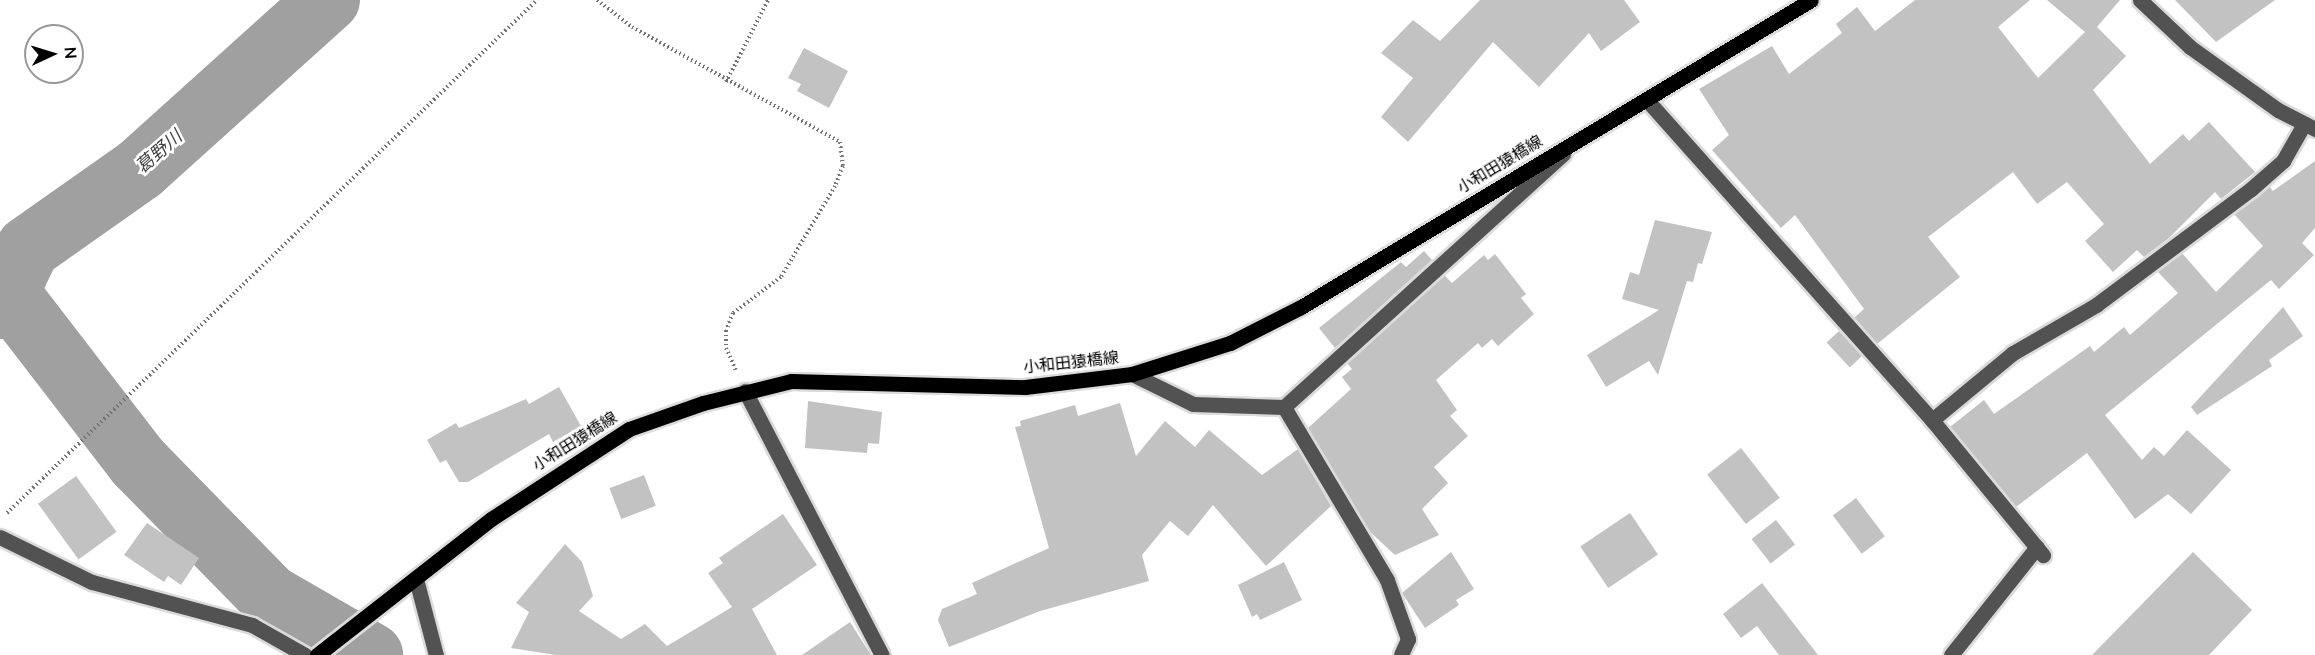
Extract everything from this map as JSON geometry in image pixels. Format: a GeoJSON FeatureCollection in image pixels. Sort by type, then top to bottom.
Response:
{"type":"FeatureCollection","features":[{"type":"Feature","properties":{"kind":"main road","name":"小和田猿橋線"},"geometry":{"type":"LineString","coordinates":[[317,655],[491,519],[629,429],[745,391],[791,381],[1025,387],[1132,374],[1230,343],[1301,307],[1811,0]]}},
{"type":"Feature","properties":{"kind":"street"},"geometry":{"type":"LineString","coordinates":[[1932,420],[2013,353],[2096,305],[2251,189],[2283,161],[2310,127],[2190,46],[2140,0]]}},
{"type":"Feature","properties":{"kind":"street"},"geometry":{"type":"LineString","coordinates":[[1647,100],[1932,420],[2040,551],[1951,655]]}},
{"type":"Feature","properties":{"kind":"street"},"geometry":{"type":"LineString","coordinates":[[1132,374],[1193,404],[1284,407],[1580,137]]}},
{"type":"Feature","properties":{"kind":"street"},"geometry":{"type":"LineString","coordinates":[[745,391],[882,655]]}},
{"type":"Feature","properties":{"kind":"street"},"geometry":{"type":"LineString","coordinates":[[1284,407],[1387,580],[1408,639],[1401,655]]}},
{"type":"Feature","properties":{"kind":"street"},"geometry":{"type":"LineString","coordinates":[[0,537],[92,582],[252,625],[305,655]]}},
{"type":"Feature","properties":{"kind":"street"},"geometry":{"type":"LineString","coordinates":[[416,579],[433,648]]}},
{"type":"Feature","properties":{"kind":"path"},"geometry":{"type":"LineString","coordinates":[[0,520],[537,0]]}},
{"type":"Feature","properties":{"kind":"path"},"geometry":{"type":"LineString","coordinates":[[597,0],[632,27],[726,82],[822,129],[840,142],[843,166],[781,277],[733,313],[726,330],[726,348],[745,391]]}},
{"type":"Feature","properties":{"kind":"path"},"geometry":{"type":"LineString","coordinates":[[726,82],[768,0]]}},
{"type":"Feature","properties":{"kind":"building"},"geometry":{"type":"Polygon","coordinates":[[[1480,0],[1624,0],[1640,22],[1601,51],[1589,33],[1539,87],[1493,42],[1408,142],[1381,117],[1413,78],[1381,53],[1413,20],[1440,41],[1480,0]]]}},
{"type":"Feature","properties":{"kind":"building"},"geometry":{"type":"Polygon","coordinates":[[[1915,0],[2030,0],[1998,27],[2038,78],[2085,32],[2047,0],[2120,0],[2097,27],[2126,56],[2093,90],[2150,164],[2183,134],[2189,141],[2209,122],[2255,172],[2221,199],[2215,192],[2169,238],[2144,257],[2137,250],[2113,272],[2085,241],[2104,224],[2067,182],[2037,204],[2013,172],[1928,237],[1960,277],[1877,344],[1854,318],[1864,309],[1795,215],[1781,228],[1712,150],[1729,135],[1699,89],[1772,46],[1789,74],[1842,33],[1836,24],[1857,7],[1875,31],[1915,0]]]}},
{"type":"Feature","properties":{"kind":"building"},"geometry":{"type":"Polygon","coordinates":[[[2175,0],[2275,0],[2216,42],[2175,0]]]}},
{"type":"Feature","properties":{"kind":"building"},"geometry":{"type":"Polygon","coordinates":[[[804,48],[848,71],[829,108],[797,91],[801,84],[788,78],[804,48]]]}},
{"type":"Feature","properties":{"kind":"building"},"geometry":{"type":"Polygon","coordinates":[[[2315,161],[2315,228],[2302,243],[2314,255],[2279,289],[2271,280],[2105,415],[2142,460],[2154,447],[2164,456],[2187,430],[2231,470],[2191,514],[2168,494],[2135,519],[2087,453],[2016,507],[1950,427],[1984,400],[1994,414],[2090,346],[2094,352],[2124,327],[2130,335],[2178,293],[2157,271],[2182,253],[2216,292],[2263,246],[2234,214],[2269,186],[2273,191],[2315,161]]]}},
{"type":"Feature","properties":{"kind":"building"},"geometry":{"type":"Polygon","coordinates":[[[1655,220],[1712,232],[1702,264],[1698,263],[1693,282],[1687,281],[1658,375],[1649,361],[1606,387],[1587,355],[1659,310],[1622,299],[1630,272],[1639,275],[1655,220]]]}},
{"type":"Feature","properties":{"kind":"building"},"geometry":{"type":"Polygon","coordinates":[[[1424,251],[1432,260],[1335,348],[1319,328],[1401,262],[1406,267],[1424,251]]]}},
{"type":"Feature","properties":{"kind":"building"},"geometry":{"type":"Polygon","coordinates":[[[1495,254],[1526,294],[1521,298],[1534,314],[1498,346],[1492,339],[1482,348],[1478,343],[1436,380],[1457,410],[1450,416],[1468,436],[1434,467],[1448,483],[1422,509],[1439,535],[1395,555],[1369,531],[1308,428],[1351,389],[1342,377],[1352,369],[1347,363],[1444,275],[1452,283],[1484,255],[1488,260],[1495,254]]]}},
{"type":"Feature","properties":{"kind":"building"},"geometry":{"type":"Polygon","coordinates":[[[2283,307],[2303,336],[2269,360],[2272,366],[2197,415],[2191,407],[2283,307]]]}},
{"type":"Feature","properties":{"kind":"building"},"geometry":{"type":"Polygon","coordinates":[[[1839,331],[1862,356],[1850,367],[1827,343],[1839,331]]]}},
{"type":"Feature","properties":{"kind":"building"},"geometry":{"type":"Polygon","coordinates":[[[559,387],[581,426],[553,442],[549,434],[468,482],[459,482],[446,460],[440,463],[427,440],[456,423],[459,428],[526,399],[529,404],[559,387]]]}},
{"type":"Feature","properties":{"kind":"building"},"geometry":{"type":"Polygon","coordinates":[[[808,401],[882,412],[879,444],[868,443],[867,453],[805,448],[808,401]]]}},
{"type":"Feature","properties":{"kind":"building"},"geometry":{"type":"Polygon","coordinates":[[[1120,403],[1136,456],[1165,421],[1195,447],[1209,430],[1262,475],[1298,449],[1331,506],[1266,566],[1213,505],[1188,536],[1170,521],[1142,555],[1149,581],[1040,611],[949,647],[938,620],[942,609],[977,594],[972,583],[1049,548],[1015,427],[1021,426],[1020,421],[1075,405],[1078,416],[1120,403]]]}},
{"type":"Feature","properties":{"kind":"building"},"geometry":{"type":"Polygon","coordinates":[[[1741,448],[1780,498],[1746,524],[1707,474],[1741,448]]]}},
{"type":"Feature","properties":{"kind":"building"},"geometry":{"type":"Polygon","coordinates":[[[644,475],[656,506],[621,519],[609,488],[644,475]]]}},
{"type":"Feature","properties":{"kind":"building"},"geometry":{"type":"Polygon","coordinates":[[[76,476],[117,532],[79,559],[38,504],[76,476]]]}},
{"type":"Feature","properties":{"kind":"building"},"geometry":{"type":"Polygon","coordinates":[[[1856,498],[1885,536],[1862,554],[1833,515],[1856,498]]]}},
{"type":"Feature","properties":{"kind":"building"},"geometry":{"type":"Polygon","coordinates":[[[1630,513],[1658,554],[1608,588],[1580,547],[1630,513]]]}},
{"type":"Feature","properties":{"kind":"building"},"geometry":{"type":"Polygon","coordinates":[[[783,514],[817,565],[752,609],[777,655],[556,655],[511,648],[529,612],[516,603],[565,544],[582,562],[593,596],[579,611],[621,639],[645,624],[667,646],[732,607],[708,573],[723,563],[719,558],[783,514]]]}},
{"type":"Feature","properties":{"kind":"building"},"geometry":{"type":"Polygon","coordinates":[[[1776,520],[1795,544],[1771,564],[1752,539],[1776,520]]]}},
{"type":"Feature","properties":{"kind":"building"},"geometry":{"type":"Polygon","coordinates":[[[147,523],[199,558],[181,585],[168,576],[164,582],[124,555],[147,523]]]}},
{"type":"Feature","properties":{"kind":"building"},"geometry":{"type":"Polygon","coordinates":[[[1451,552],[1474,589],[1456,600],[1459,605],[1425,628],[1402,593],[1451,552]]]}},
{"type":"Feature","properties":{"kind":"building"},"geometry":{"type":"Polygon","coordinates":[[[2193,552],[2252,610],[2209,655],[2092,655],[2193,552]]]}},
{"type":"Feature","properties":{"kind":"building"},"geometry":{"type":"Polygon","coordinates":[[[1284,562],[1302,600],[1260,620],[1257,614],[1252,617],[1238,585],[1284,562]]]}},
{"type":"Feature","properties":{"kind":"building"},"geometry":{"type":"Polygon","coordinates":[[[1762,583],[1818,655],[1779,655],[1757,626],[1741,638],[1723,614],[1762,583]]]}},
{"type":"Feature","properties":{"kind":"building"},"geometry":{"type":"Polygon","coordinates":[[[850,622],[871,655],[802,655],[850,622]]]}},
{"type":"Feature","properties":{"kind":"waterway","name":"葛野川"},"geometry":{"type":"LineString","coordinates":[[0,307],[28,248],[140,169],[328,0]]}},
{"type":"Feature","properties":{"kind":"waterway"},"geometry":{"type":"LineString","coordinates":[[7,292],[138,462],[269,596],[371,655]]}}]}
